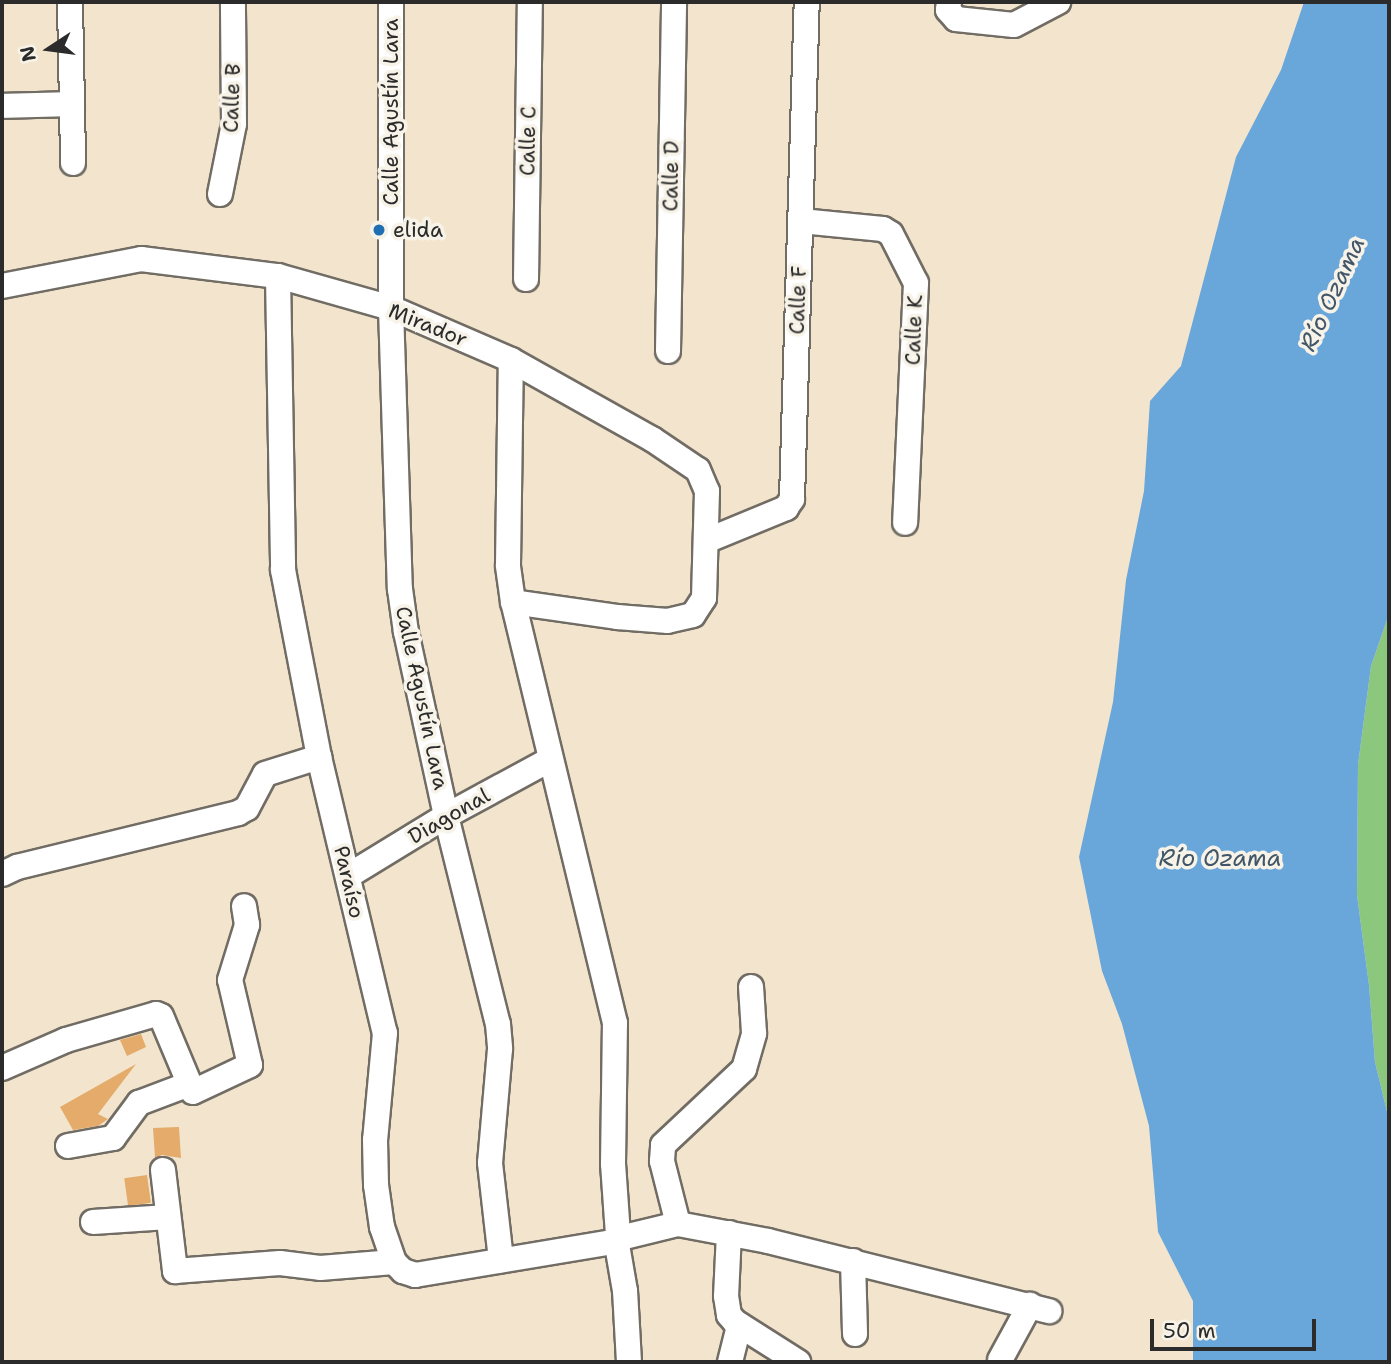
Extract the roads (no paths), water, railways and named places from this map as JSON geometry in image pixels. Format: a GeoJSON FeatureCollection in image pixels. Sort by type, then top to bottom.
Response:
{"type":"FeatureCollection","features":[{"type":"Feature","properties":{"kind":"street"},"geometry":{"type":"LineString","coordinates":[[71,2],[73,163]]}},
{"type":"Feature","properties":{"kind":"street","name":"Calle B"},"geometry":{"type":"LineString","coordinates":[[220,194],[234,124],[233,2]]}},
{"type":"Feature","properties":{"kind":"street","name":"Calle Agustín Lara"},"geometry":{"type":"LineString","coordinates":[[391,2],[391,308],[402,613],[446,816],[500,1038],[490,1163],[501,1260]]}},
{"type":"Feature","properties":{"kind":"street","name":"Calle C"},"geometry":{"type":"LineString","coordinates":[[526,279],[530,2]]}},
{"type":"Feature","properties":{"kind":"street","name":"Calle D"},"geometry":{"type":"LineString","coordinates":[[668,351],[674,2]]}},
{"type":"Feature","properties":{"kind":"street","name":"Calle F"},"geometry":{"type":"LineString","coordinates":[[706,541],[786,508],[792,499],[807,2]]}},
{"type":"Feature","properties":{"kind":"street"},"geometry":{"type":"LineString","coordinates":[[948,2],[951,15],[956,19],[1014,25],[1058,2]]}},
{"type":"Feature","properties":{"kind":"street"},"geometry":{"type":"LineString","coordinates":[[2,106],[72,104]]}},
{"type":"Feature","properties":{"kind":"street","name":"Calle K"},"geometry":{"type":"LineString","coordinates":[[800,221],[883,229],[891,234],[916,283],[905,523]]}},
{"type":"Feature","properties":{"kind":"street","name":"Mirador"},"geometry":{"type":"LineString","coordinates":[[2,286],[141,259],[278,276],[391,308],[511,360],[652,439],[698,470],[706,491],[706,541],[704,598],[693,615],[668,621],[617,618],[513,602]]}},
{"type":"Feature","properties":{"kind":"street","name":"Paraíso"},"geometry":{"type":"LineString","coordinates":[[278,276],[280,546],[294,638],[319,757],[386,1040],[375,1156],[380,1215],[394,1262]]}},
{"type":"Feature","properties":{"kind":"street"},"geometry":{"type":"LineString","coordinates":[[511,360],[507,552],[513,602],[616,1031],[613,1101],[615,1240],[625,1291],[629,1362]]}},
{"type":"Feature","properties":{"kind":"street"},"geometry":{"type":"LineString","coordinates":[[2,874],[17,867],[238,813],[247,808],[265,774],[319,757]]}},
{"type":"Feature","properties":{"kind":"street","name":"Diagonal"},"geometry":{"type":"LineString","coordinates":[[348,876],[446,816],[551,759]]}},
{"type":"Feature","properties":{"kind":"street"},"geometry":{"type":"LineString","coordinates":[[2,1068],[66,1040],[156,1014],[161,1016],[189,1084],[197,1093],[250,1063],[230,980],[247,925],[244,906]]}},
{"type":"Feature","properties":{"kind":"street"},"geometry":{"type":"LineString","coordinates":[[678,1224],[662,1161],[663,1145],[744,1069],[754,1033],[751,987]]}},
{"type":"Feature","properties":{"kind":"street"},"geometry":{"type":"LineString","coordinates":[[68,1146],[113,1138],[139,1103],[189,1084]]}},
{"type":"Feature","properties":{"kind":"street"},"geometry":{"type":"LineString","coordinates":[[163,1170],[176,1272],[280,1263],[320,1268],[394,1262],[403,1271],[424,1276],[615,1240],[678,1224],[853,1261],[1040,1308],[1000,1360]]}},
{"type":"Feature","properties":{"kind":"street"},"geometry":{"type":"LineString","coordinates":[[93,1222],[168,1217]]}},
{"type":"Feature","properties":{"kind":"street"},"geometry":{"type":"LineString","coordinates":[[729,1233],[729,1315],[739,1325],[798,1362]]}},
{"type":"Feature","properties":{"kind":"street"},"geometry":{"type":"LineString","coordinates":[[853,1261],[855,1334]]}},
{"type":"Feature","properties":{"kind":"street"},"geometry":{"type":"LineString","coordinates":[[730,1362],[739,1325]]}},
{"type":"Feature","properties":{"kind":"water","name":"Río Ozama"},"geometry":{"type":"Polygon","coordinates":[[[1304,2],[1389,2],[1389,614],[1371,666],[1358,765],[1357,895],[1369,985],[1375,1062],[1389,1120],[1389,1362],[1193,1362],[1193,1301],[1158,1232],[1149,1126],[1122,1024],[1102,971],[1079,857],[1113,702],[1126,580],[1144,491],[1150,401],[1181,366],[1236,157],[1281,70],[1304,2]]]}},
{"type":"Feature","properties":{"kind":"place","name":"elida"},"geometry":{"type":"Point","coordinates":[379,230]}}]}
